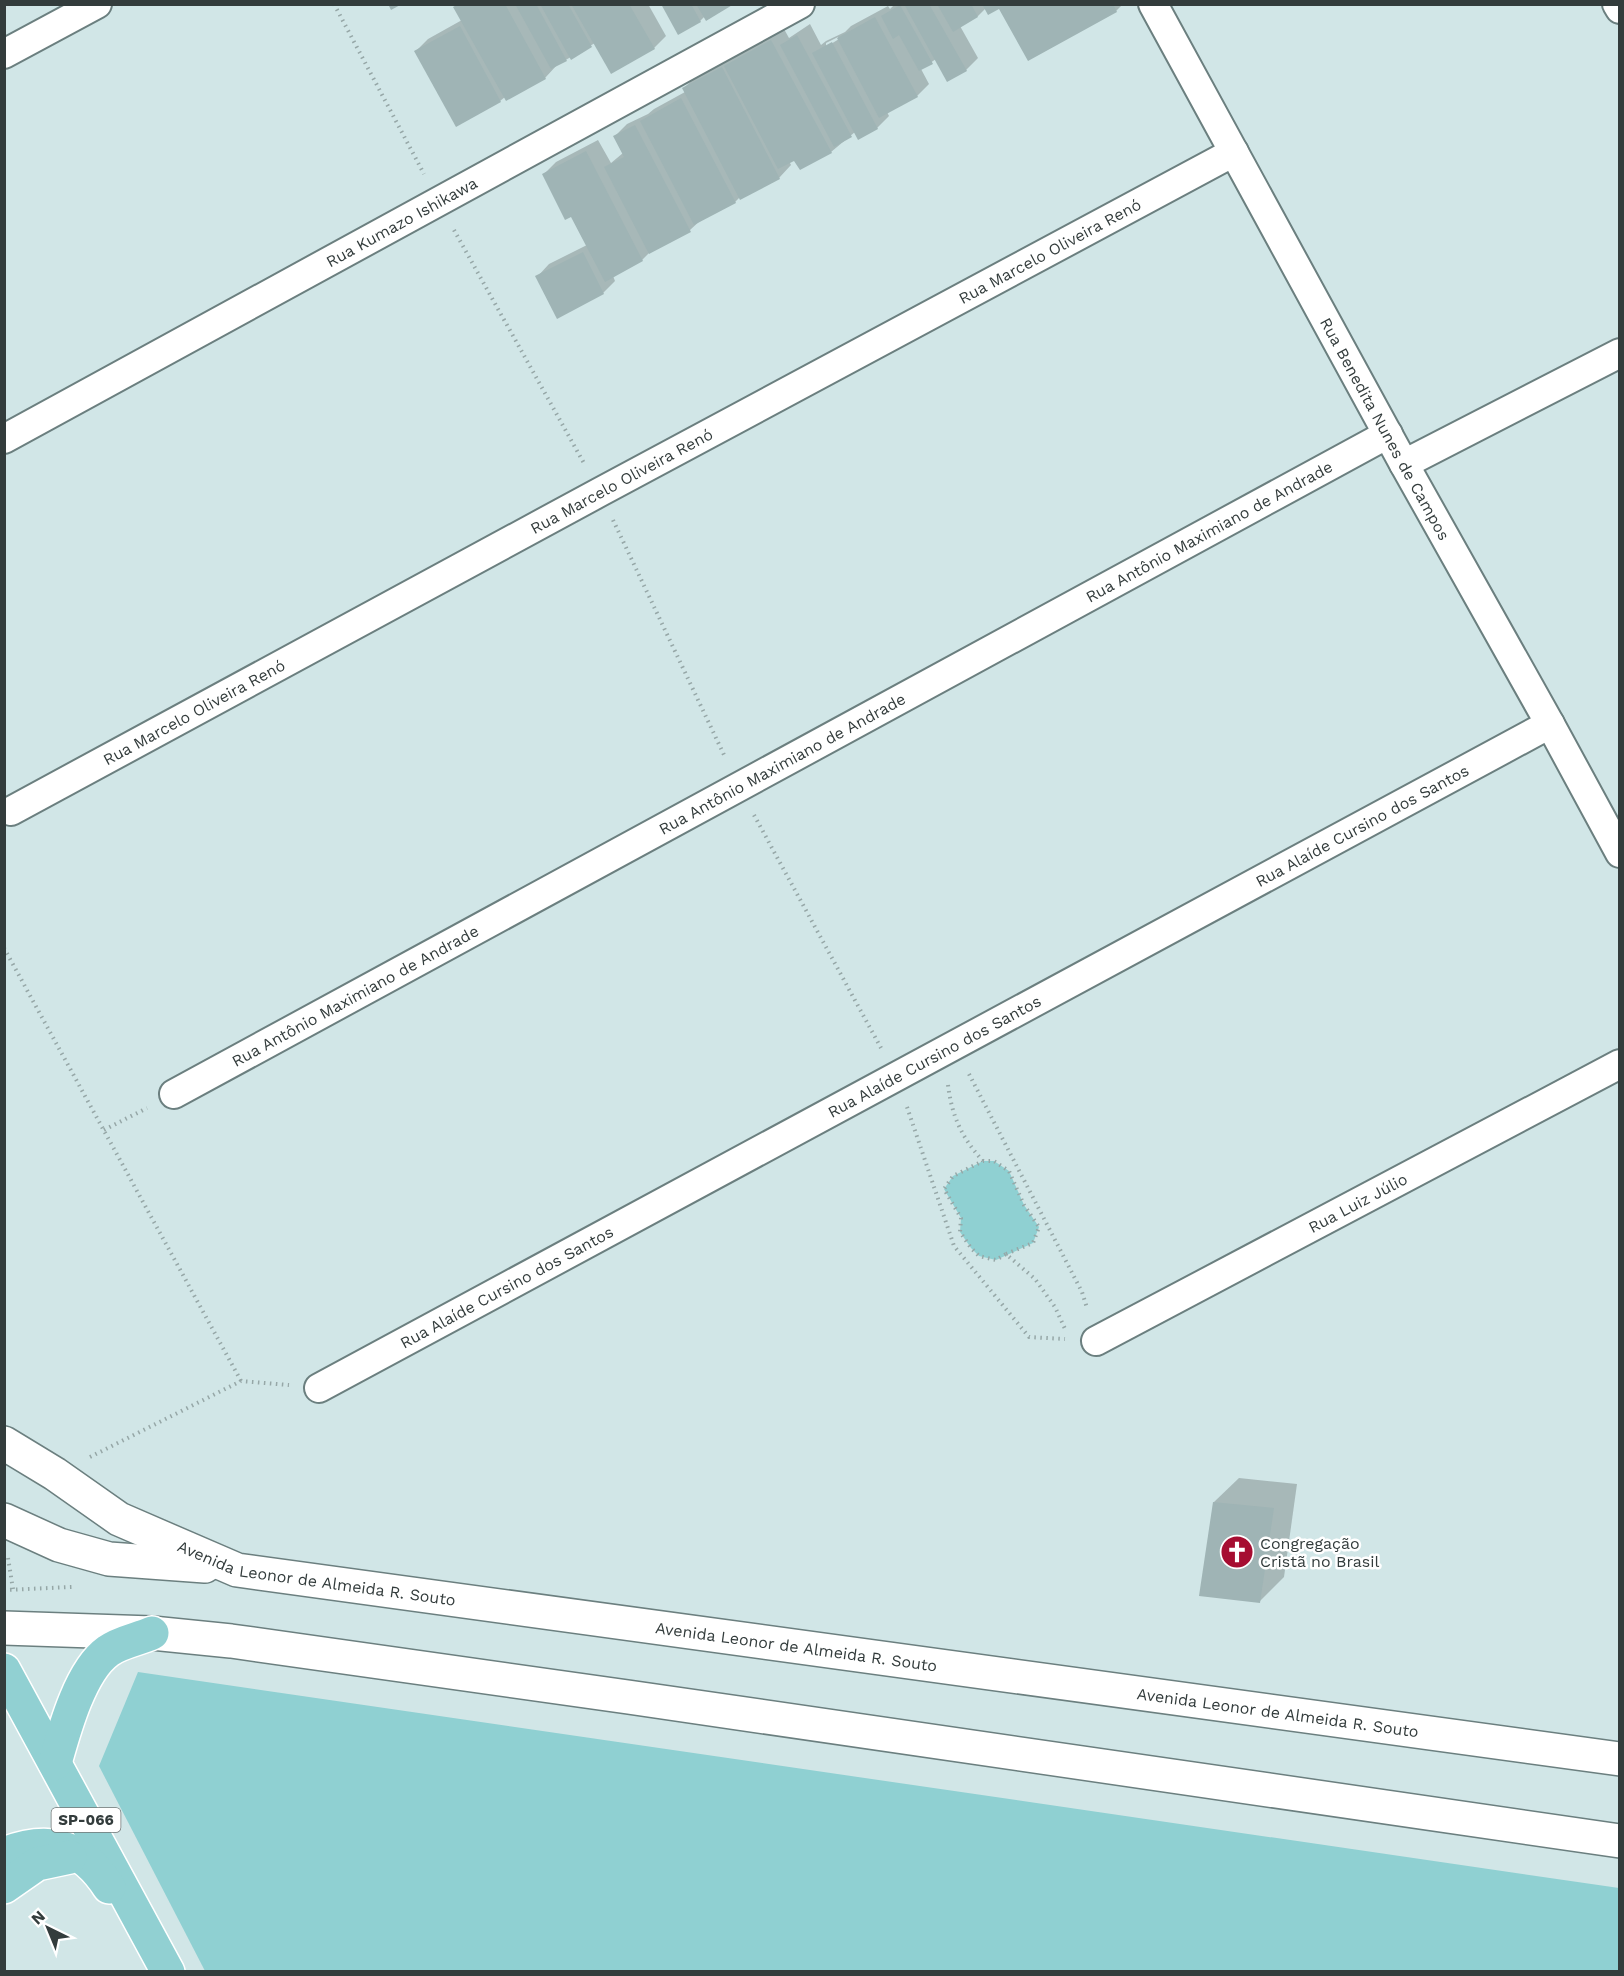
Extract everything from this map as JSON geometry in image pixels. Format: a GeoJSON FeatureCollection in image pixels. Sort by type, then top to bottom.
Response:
{"type":"FeatureCollection","features":[{"type":"Feature","properties":{"kind":"main road","name":"Avenida Leonor de Almeida R. Souto"},"geometry":{"type":"LineString","coordinates":[[4,1443],[55,1474],[119,1519],[237,1569],[1620,1759]]}},
{"type":"Feature","properties":{"kind":"main road"},"geometry":{"type":"LineString","coordinates":[[9,1523],[58,1545],[109,1559],[237,1569]]}},
{"type":"Feature","properties":{"kind":"main road"},"geometry":{"type":"LineString","coordinates":[[19,1629],[152,1634],[243,1643],[1620,1841]]}},
{"type":"Feature","properties":{"kind":"main road"},"geometry":{"type":"LineString","coordinates":[[55,1763],[70,1711],[92,1668],[109,1650],[152,1634]]}},
{"type":"Feature","properties":{"kind":"main road","name":"SP-066"},"geometry":{"type":"LineString","coordinates":[[4,1670],[168,1971]]}},
{"type":"Feature","properties":{"kind":"main road"},"geometry":{"type":"LineString","coordinates":[[4,1854],[37,1844],[60,1847],[81,1855],[102,1876],[110,1890],[150,1937]]}},
{"type":"Feature","properties":{"kind":"main road"},"geometry":{"type":"LineString","coordinates":[[4,1887],[37,1864],[81,1855]]}},
{"type":"Feature","properties":{"kind":"street"},"geometry":{"type":"LineString","coordinates":[[4,54],[97,4]]}},
{"type":"Feature","properties":{"kind":"street","name":"Rua Kumazo Ishikawa"},"geometry":{"type":"LineString","coordinates":[[4,440],[800,4]]}},
{"type":"Feature","properties":{"kind":"street","name":"Rua Benedita Nunes de Campos"},"geometry":{"type":"LineString","coordinates":[[1154,4],[1404,464],[1620,853]]}},
{"type":"Feature","properties":{"kind":"street"},"geometry":{"type":"LineString","coordinates":[[1617,4],[1620,9]]}},
{"type":"Feature","properties":{"kind":"street","name":"Rua Marcelo Oliveira Renó"},"geometry":{"type":"LineString","coordinates":[[11,811],[610,486],[1234,152]]}},
{"type":"Feature","properties":{"kind":"street"},"geometry":{"type":"LineString","coordinates":[[1404,464],[1620,353]]}},
{"type":"Feature","properties":{"kind":"street","name":"Rua Antônio Maximiano de Andrade"},"geometry":{"type":"LineString","coordinates":[[174,1094],[1388,434]]}},
{"type":"Feature","properties":{"kind":"street","name":"Rua Alaíde Cursino dos Santos"},"geometry":{"type":"LineString","coordinates":[[320,1388],[1550,724]]}},
{"type":"Feature","properties":{"kind":"street","name":"Rua Luiz Júlio"},"geometry":{"type":"LineString","coordinates":[[1083,1340],[1620,1064]]}},
{"type":"Feature","properties":{"kind":"path"},"geometry":{"type":"LineString","coordinates":[[4,948],[241,1381]]}},
{"type":"Feature","properties":{"kind":"path"},"geometry":{"type":"LineString","coordinates":[[954,1047],[947,1074],[950,1102],[967,1144],[983,1161]]}},
{"type":"Feature","properties":{"kind":"path"},"geometry":{"type":"LineString","coordinates":[[104,1130],[174,1094]]}},
{"type":"Feature","properties":{"kind":"path"},"geometry":{"type":"LineString","coordinates":[[983,1161],[994,1161],[1010,1171],[1024,1205],[1039,1227],[1033,1243],[1006,1254],[996,1260],[979,1256],[970,1248],[960,1232],[961,1218],[944,1189],[953,1176],[983,1161]]}},
{"type":"Feature","properties":{"kind":"path"},"geometry":{"type":"LineString","coordinates":[[1006,1254],[1035,1279],[1083,1340]]}},
{"type":"Feature","properties":{"kind":"path"},"geometry":{"type":"LineString","coordinates":[[55,1474],[241,1381],[320,1388]]}},
{"type":"Feature","properties":{"kind":"path"},"geometry":{"type":"LineString","coordinates":[[9,1523],[6,1547],[19,1629]]}},
{"type":"Feature","properties":{"kind":"shaded area"},"geometry":{"type":"Polygon","coordinates":[[[983,1161],[994,1161],[1009,1171],[1024,1205],[1039,1227],[1033,1243],[996,1260],[979,1256],[971,1248],[960,1232],[961,1218],[944,1189],[953,1176],[983,1161]]]}},
{"type":"Feature","properties":{"kind":"shaded area"},"geometry":{"type":"Polygon","coordinates":[[[138,1672],[1619,1888],[1619,1971],[205,1971],[99,1766],[138,1672]]]}},
{"type":"Feature","properties":{"kind":"building"},"geometry":{"type":"Polygon","coordinates":[[[388,4],[402,4],[391,10],[388,4]]]}},
{"type":"Feature","properties":{"kind":"building"},"geometry":{"type":"Polygon","coordinates":[[[458,4],[505,4],[546,79],[506,101],[453,7],[458,4]]]}},
{"type":"Feature","properties":{"kind":"building"},"geometry":{"type":"Polygon","coordinates":[[[515,4],[536,4],[567,61],[551,69],[515,4]]]}},
{"type":"Feature","properties":{"kind":"building"},"geometry":{"type":"Polygon","coordinates":[[[540,4],[568,4],[592,47],[571,60],[540,4]]]}},
{"type":"Feature","properties":{"kind":"building"},"geometry":{"type":"Polygon","coordinates":[[[571,4],[629,4],[655,49],[611,74],[571,4]]]}},
{"type":"Feature","properties":{"kind":"building"},"geometry":{"type":"Polygon","coordinates":[[[661,4],[691,4],[701,22],[678,35],[661,4]]]}},
{"type":"Feature","properties":{"kind":"building"},"geometry":{"type":"Polygon","coordinates":[[[696,4],[734,4],[706,21],[696,4]]]}},
{"type":"Feature","properties":{"kind":"building"},"geometry":{"type":"Polygon","coordinates":[[[904,4],[929,4],[967,71],[947,82],[904,4]]]}},
{"type":"Feature","properties":{"kind":"building"},"geometry":{"type":"Polygon","coordinates":[[[937,4],[971,4],[978,17],[953,32],[937,4]]]}},
{"type":"Feature","properties":{"kind":"building"},"geometry":{"type":"Polygon","coordinates":[[[982,4],[1113,4],[1117,12],[1028,61],[999,9],[988,15],[982,4]]]}},
{"type":"Feature","properties":{"kind":"building"},"geometry":{"type":"Polygon","coordinates":[[[900,5],[933,64],[919,71],[899,35],[893,39],[881,16],[900,5]]]}},
{"type":"Feature","properties":{"kind":"building"},"geometry":{"type":"Polygon","coordinates":[[[875,17],[918,97],[879,118],[837,38],[875,17]]]}},
{"type":"Feature","properties":{"kind":"building"},"geometry":{"type":"Polygon","coordinates":[[[460,26],[501,102],[456,127],[414,51],[460,26]]]}},
{"type":"Feature","properties":{"kind":"building"},"geometry":{"type":"Polygon","coordinates":[[[797,35],[852,137],[834,147],[780,45],[797,35]]]}},
{"type":"Feature","properties":{"kind":"building"},"geometry":{"type":"Polygon","coordinates":[[[771,40],[832,153],[800,170],[794,161],[778,169],[724,66],[771,40]]]}},
{"type":"Feature","properties":{"kind":"building"},"geometry":{"type":"Polygon","coordinates":[[[832,42],[878,129],[858,140],[812,53],[832,42]]]}},
{"type":"Feature","properties":{"kind":"building"},"geometry":{"type":"Polygon","coordinates":[[[722,67],[780,179],[740,200],[682,88],[722,67]]]}},
{"type":"Feature","properties":{"kind":"building"},"geometry":{"type":"Polygon","coordinates":[[[681,98],[736,203],[694,225],[640,121],[681,98]]]}},
{"type":"Feature","properties":{"kind":"building"},"geometry":{"type":"Polygon","coordinates":[[[635,125],[691,232],[649,254],[604,167],[624,157],[613,136],[635,125]]]}},
{"type":"Feature","properties":{"kind":"building"},"geometry":{"type":"Polygon","coordinates":[[[586,151],[643,261],[605,282],[571,217],[565,220],[542,174],[586,151]]]}},
{"type":"Feature","properties":{"kind":"building"},"geometry":{"type":"Polygon","coordinates":[[[583,252],[604,294],[557,319],[535,276],[583,252]]]}},
{"type":"Feature","properties":{"kind":"building","name":"Congregação Cristã no Brasil"},"geometry":{"type":"Polygon","coordinates":[[[1213,1502],[1274,1508],[1260,1603],[1199,1596],[1213,1502]]]}},
{"type":"Feature","properties":{"kind":"place","name":"Congregação Cristã no Brasil"},"geometry":{"type":"Point","coordinates":[1237,1552]}}]}
